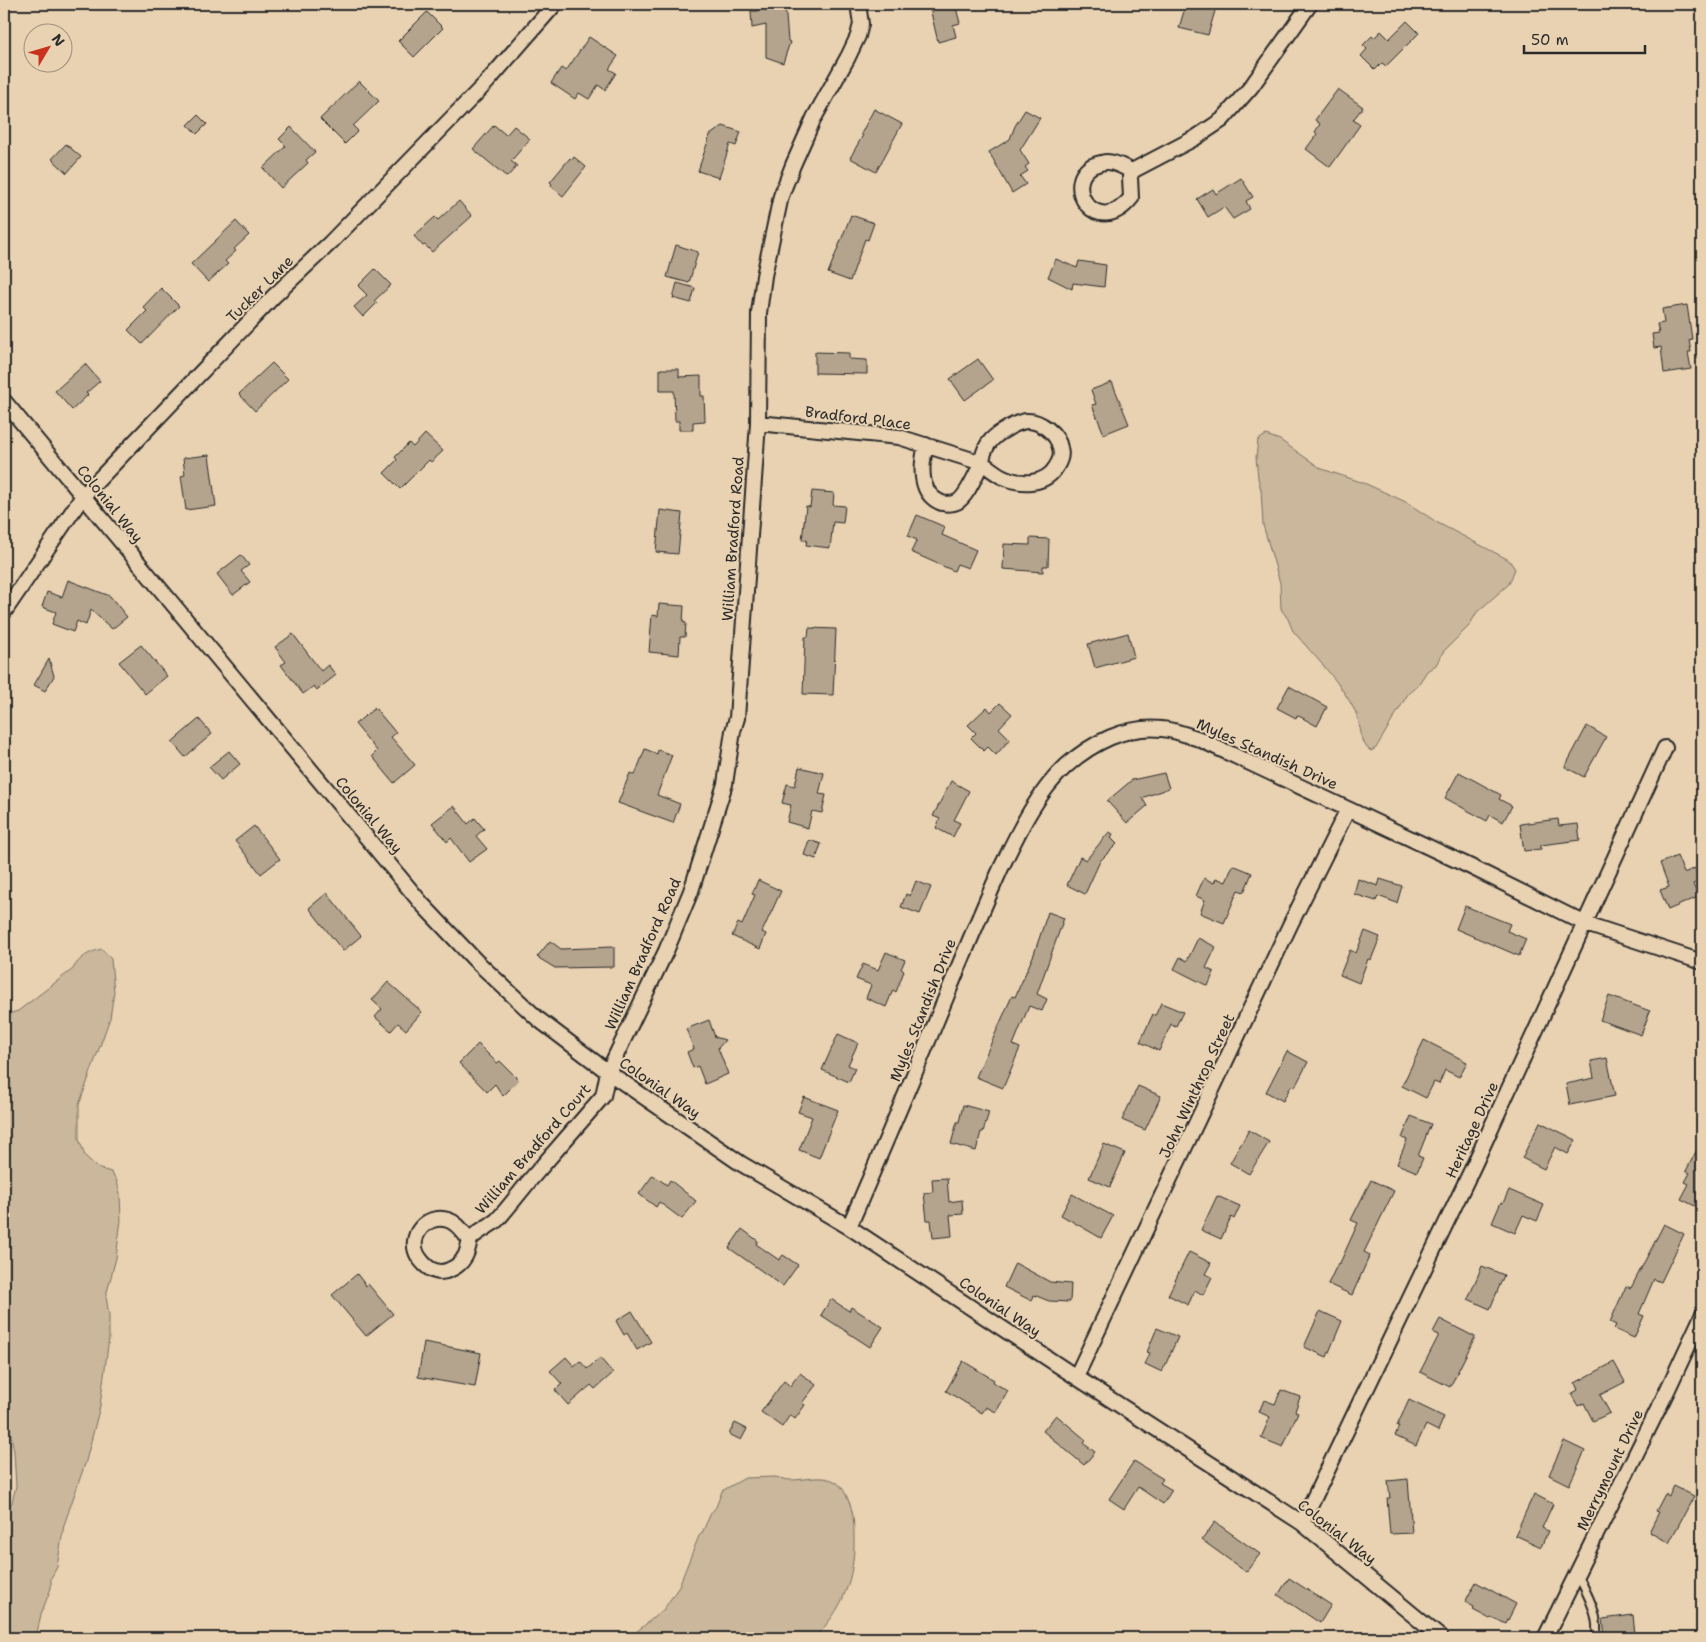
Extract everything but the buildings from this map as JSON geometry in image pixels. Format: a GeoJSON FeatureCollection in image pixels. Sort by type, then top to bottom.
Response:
{"type":"FeatureCollection","features":[{"type":"Feature","properties":{"kind":"street","name":"Tucker Lane"},"geometry":{"type":"LineString","coordinates":[[4,612],[84,496],[273,297],[331,242],[488,81],[555,4]]}},
{"type":"Feature","properties":{"kind":"street","name":"William Bradford Road"},"geometry":{"type":"LineString","coordinates":[[608,1072],[666,951],[691,891],[725,784],[733,731],[737,718],[758,422],[759,313],[767,257],[781,196],[799,150],[858,36],[860,24],[858,4]]}},
{"type":"Feature","properties":{"kind":"street"},"geometry":{"type":"LineString","coordinates":[[1132,171],[1195,138],[1222,120],[1251,87],[1310,4]]}},
{"type":"Feature","properties":{"kind":"street","name":"Colonial Way"},"geometry":{"type":"LineString","coordinates":[[4,401],[422,904],[469,954],[538,1019],[608,1072],[740,1163],[849,1227],[1302,1523],[1441,1638]]}},
{"type":"Feature","properties":{"kind":"street","name":"Bradford Place"},"geometry":{"type":"LineString","coordinates":[[758,422],[892,436],[982,463],[1001,476],[1025,482],[1047,477],[1055,469],[1060,459],[1060,448],[1056,438],[1046,428],[1038,423],[1027,421],[995,436],[984,451],[982,463]]}},
{"type":"Feature","properties":{"kind":"street"},"geometry":{"type":"LineString","coordinates":[[926,445],[922,465],[924,479],[931,495],[943,503],[954,503],[962,498],[982,463]]}},
{"type":"Feature","properties":{"kind":"street","name":"Myles Standish Drive"},"geometry":{"type":"LineString","coordinates":[[849,1227],[906,1096],[988,897],[1017,835],[1040,796],[1068,765],[1096,745],[1117,734],[1140,729],[1164,729],[1198,739],[1586,924],[1702,962]]}},
{"type":"Feature","properties":{"kind":"street","name":"Heritage Drive"},"geometry":{"type":"LineString","coordinates":[[1302,1523],[1470,1174],[1665,748]]}},
{"type":"Feature","properties":{"kind":"street","name":"John Winthrop Street"},"geometry":{"type":"LineString","coordinates":[[1076,1377],[1287,932],[1348,809]]}},
{"type":"Feature","properties":{"kind":"street","name":"William Bradford Court"},"geometry":{"type":"LineString","coordinates":[[470,1240],[496,1220],[603,1096],[608,1072]]}},
{"type":"Feature","properties":{"kind":"street","name":"Merrymount Drive"},"geometry":{"type":"LineString","coordinates":[[1545,1638],[1702,1316]]}},
{"type":"Feature","properties":{"kind":"lane"},"geometry":{"type":"LineString","coordinates":[[1577,1573],[1593,1606],[1597,1632],[1596,1638]]}},
{"type":"Feature","properties":{"kind":"shaded area"},"geometry":{"type":"Polygon","coordinates":[[[1266,435],[1280,440],[1322,469],[1364,483],[1406,502],[1438,523],[1509,560],[1515,569],[1509,584],[1477,612],[1469,626],[1443,652],[1436,665],[1427,671],[1418,685],[1408,694],[1376,748],[1371,751],[1365,744],[1358,718],[1350,702],[1327,670],[1293,631],[1281,609],[1280,583],[1263,525],[1261,490],[1256,457],[1258,440],[1266,435]]]}},
{"type":"Feature","properties":{"kind":"shaded area"},"geometry":{"type":"Polygon","coordinates":[[[102,949],[111,959],[114,992],[110,1018],[79,1105],[79,1139],[85,1156],[98,1168],[111,1172],[116,1179],[120,1193],[121,1220],[116,1258],[106,1296],[109,1315],[109,1338],[100,1406],[86,1461],[64,1525],[57,1567],[51,1578],[51,1588],[41,1614],[36,1638],[4,1638],[4,1516],[12,1502],[16,1486],[14,1452],[4,1406],[4,1015],[18,1011],[73,969],[81,958],[102,949]]]}},
{"type":"Feature","properties":{"kind":"shaded area"},"geometry":{"type":"Polygon","coordinates":[[[775,1477],[789,1480],[825,1478],[831,1480],[841,1486],[850,1504],[854,1525],[852,1567],[840,1605],[824,1627],[814,1638],[629,1638],[664,1609],[678,1588],[699,1536],[716,1507],[722,1491],[745,1478],[775,1477]]]}}]}
